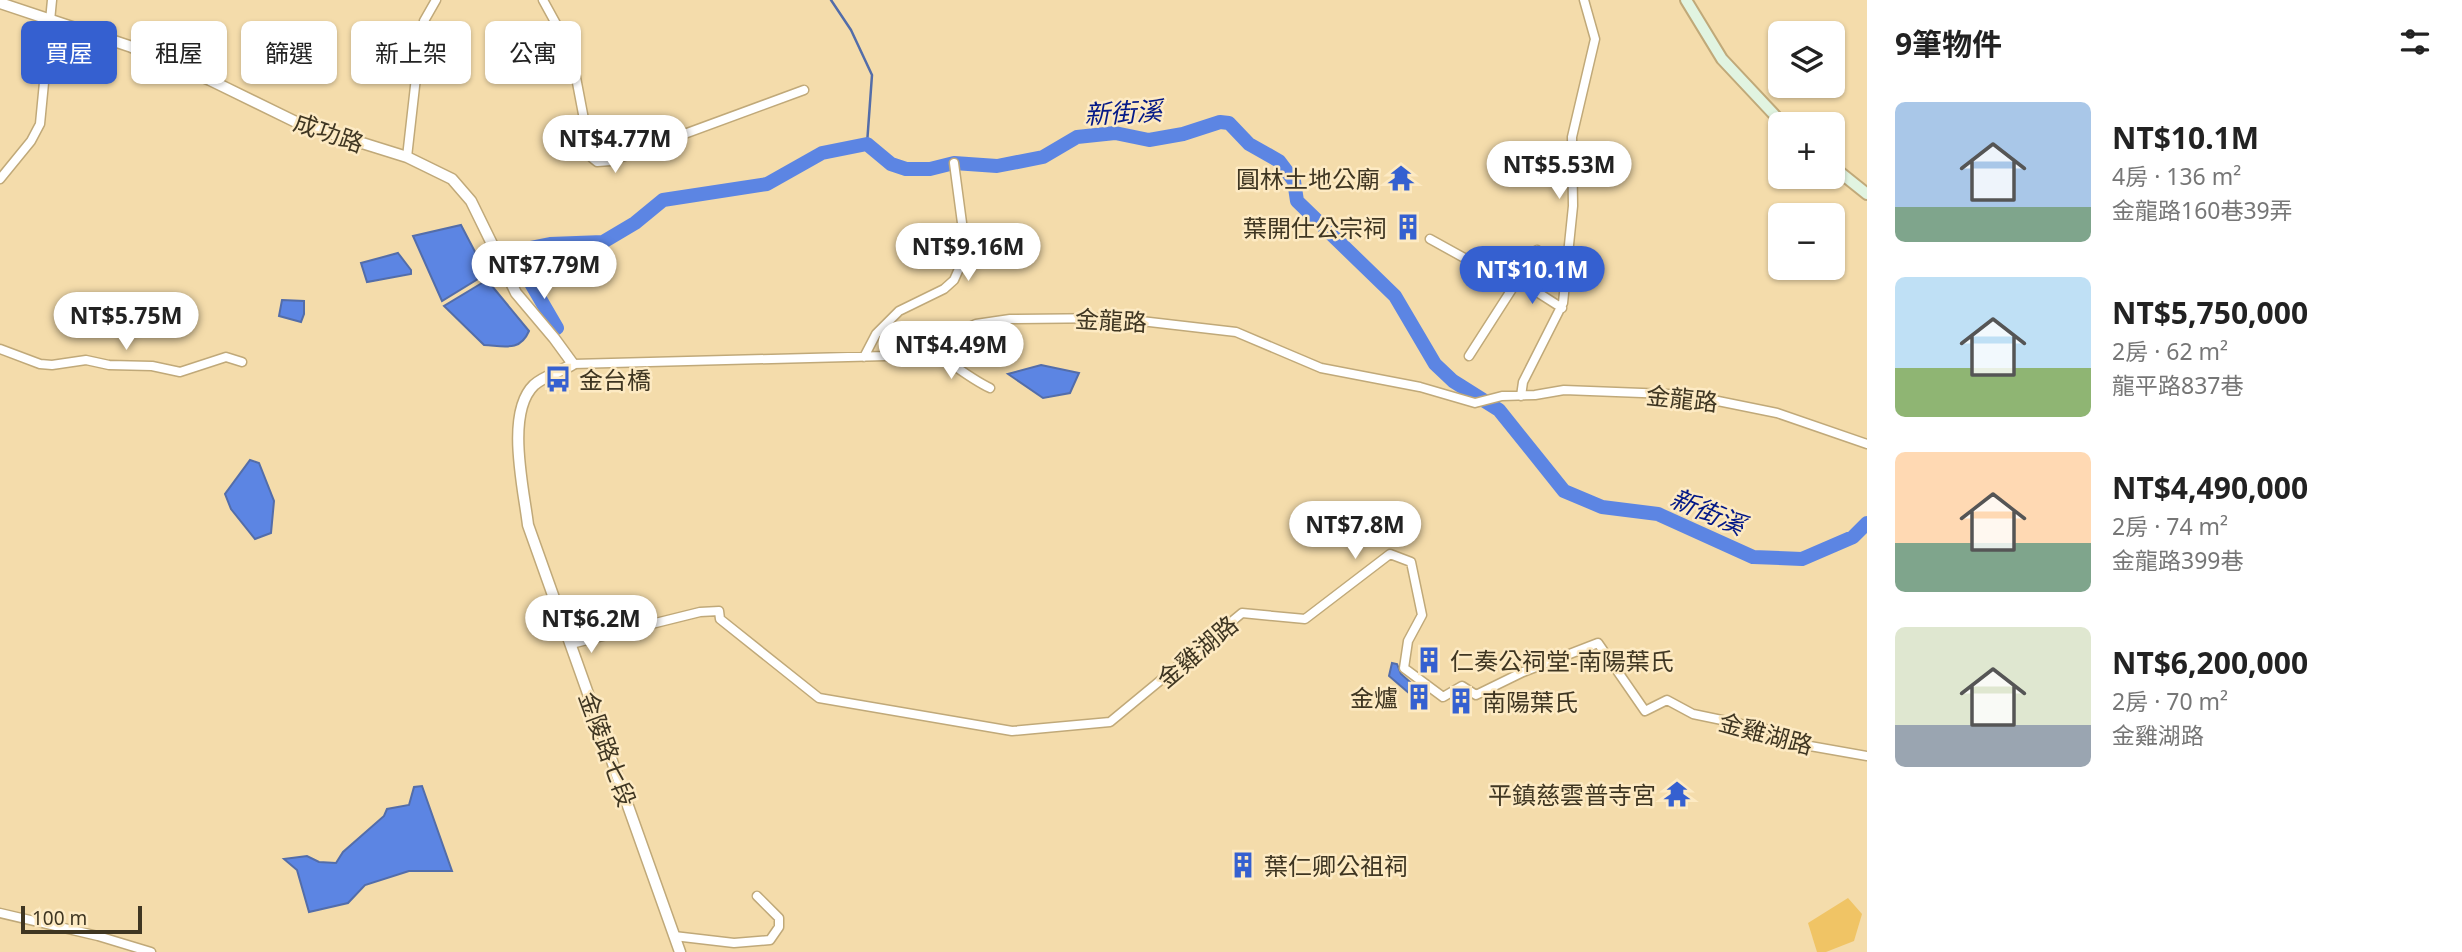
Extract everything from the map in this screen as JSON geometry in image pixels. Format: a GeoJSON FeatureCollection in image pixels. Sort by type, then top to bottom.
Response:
{"type":"FeatureCollection","features":[{"type":"Feature","properties":{"kind":"main road"},"geometry":{"type":"LineString","coordinates":[[1686,0],[1722,58],[1772,112]]}},
{"type":"Feature","properties":{"kind":"main road"},"geometry":{"type":"LineString","coordinates":[[1845,176],[1867,194]]}},
{"type":"Feature","properties":{"kind":"street"},"geometry":{"type":"LineString","coordinates":[[50,21],[52,0]]}},
{"type":"Feature","properties":{"kind":"street"},"geometry":{"type":"LineString","coordinates":[[407,157],[424,20],[436,0]]}},
{"type":"Feature","properties":{"kind":"street"},"geometry":{"type":"LineString","coordinates":[[543,0],[571,51],[590,151],[597,162],[611,161],[804,90]]}},
{"type":"Feature","properties":{"kind":"street"},"geometry":{"type":"LineString","coordinates":[[1521,396],[1523,382],[1562,308],[1573,205],[1572,137],[1595,39],[1584,0]]}},
{"type":"Feature","properties":{"kind":"street","name":"成功路"},"geometry":{"type":"LineString","coordinates":[[0,3],[50,21]]}},
{"type":"Feature","properties":{"kind":"street","name":"成功路"},"geometry":{"type":"LineString","coordinates":[[117,42],[210,80],[298,123],[407,157],[439,171],[463,189],[516,293],[573,364]]}},
{"type":"Feature","properties":{"kind":"street"},"geometry":{"type":"LineString","coordinates":[[0,179],[31,141],[40,124],[44,84]]}},
{"type":"Feature","properties":{"kind":"street"},"geometry":{"type":"LineString","coordinates":[[864,357],[876,334],[899,311],[944,289],[954,280],[966,253],[954,163]]}},
{"type":"Feature","properties":{"kind":"street"},"geometry":{"type":"LineString","coordinates":[[1430,239],[1562,308]]}},
{"type":"Feature","properties":{"kind":"street"},"geometry":{"type":"LineString","coordinates":[[1469,356],[1536,250]]}},
{"type":"Feature","properties":{"kind":"street","name":"金龍路"},"geometry":{"type":"LineString","coordinates":[[573,364],[864,357],[914,352],[976,324],[1010,319],[1127,319],[1236,332],[1321,368],[1420,387],[1475,403],[1491,398],[1564,390],[1668,394],[1777,413],[1867,444]]}},
{"type":"Feature","properties":{"kind":"street"},"geometry":{"type":"LineString","coordinates":[[926,346],[954,364],[969,378],[990,388]]}},
{"type":"Feature","properties":{"kind":"street"},"geometry":{"type":"LineString","coordinates":[[0,349],[40,364],[86,360],[109,365],[152,366],[180,372],[226,357],[242,362]]}},
{"type":"Feature","properties":{"kind":"street","name":"金陵路七段"},"geometry":{"type":"LineString","coordinates":[[573,364],[534,385],[522,410],[520,463],[528,525],[680,952]]}},
{"type":"Feature","properties":{"kind":"street","name":"金雞湖路"},"geometry":{"type":"LineString","coordinates":[[571,644],[700,612],[719,611],[720,619],[819,698],[1012,731],[1110,722],[1242,613],[1306,619],[1390,554],[1411,562],[1422,615],[1408,641],[1404,668],[1443,697],[1462,685],[1476,695],[1523,672],[1598,643],[1645,711],[1667,700],[1693,714],[1780,732],[1793,743],[1867,756]]}},
{"type":"Feature","properties":{"kind":"street"},"geometry":{"type":"LineString","coordinates":[[674,936],[734,943],[770,940],[779,927],[779,918],[757,896]]}},
{"type":"Feature","properties":{"kind":"street"},"geometry":{"type":"LineString","coordinates":[[0,914],[98,936],[151,952]]}},
{"type":"Feature","properties":{"kind":"shaded area"},"geometry":{"type":"Polygon","coordinates":[[[1848,898],[1862,914],[1854,941],[1826,952],[1817,952],[1808,923],[1848,898]]]}},
{"type":"Feature","properties":{"kind":"water"},"geometry":{"type":"Polygon","coordinates":[[[461,225],[484,269],[481,277],[442,301],[413,236],[461,225]]]}},
{"type":"Feature","properties":{"kind":"water"},"geometry":{"type":"Polygon","coordinates":[[[398,253],[411,270],[411,274],[367,282],[361,263],[398,253]]]}},
{"type":"Feature","properties":{"kind":"water"},"geometry":{"type":"Polygon","coordinates":[[[487,280],[529,331],[516,345],[484,345],[444,306],[487,280]]]}},
{"type":"Feature","properties":{"kind":"water"},"geometry":{"type":"Polygon","coordinates":[[[282,300],[304,301],[301,322],[279,316],[282,300]]]}},
{"type":"Feature","properties":{"kind":"water"},"geometry":{"type":"Polygon","coordinates":[[[1041,365],[1079,373],[1070,393],[1043,398],[1008,374],[1041,365]]]}},
{"type":"Feature","properties":{"kind":"water"},"geometry":{"type":"Polygon","coordinates":[[[250,460],[259,463],[274,501],[271,533],[255,539],[231,509],[225,494],[250,460]]]}},
{"type":"Feature","properties":{"kind":"water"},"geometry":{"type":"Polygon","coordinates":[[[1392,663],[1397,664],[1401,674],[1418,689],[1410,694],[1389,676],[1392,663]]]}},
{"type":"Feature","properties":{"kind":"water"},"geometry":{"type":"Polygon","coordinates":[[[422,786],[452,871],[409,871],[365,885],[348,903],[309,912],[297,870],[284,859],[307,856],[319,862],[336,863],[343,852],[384,816],[387,809],[409,805],[414,787],[422,786]]]}},
{"type":"Feature","properties":{"kind":"waterway"},"geometry":{"type":"LineString","coordinates":[[831,0],[851,30],[872,75],[867,144]]}},
{"type":"Feature","properties":{"kind":"waterway","name":"新街溪"},"geometry":{"type":"LineString","coordinates":[[557,328],[518,261],[525,249],[550,244],[603,242],[635,223],[663,200],[767,184],[822,153],[867,144],[891,164],[906,169],[930,169],[954,163],[997,166],[1043,157],[1077,137],[1115,133],[1149,140],[1183,134],[1220,122],[1229,123],[1249,144],[1279,161],[1294,181],[1297,201],[1395,296],[1435,364],[1453,381],[1499,410],[1564,491],[1602,507],[1658,514],[1753,557],[1802,559],[1853,537],[1867,523]]}},
{"type":"Feature","properties":{"kind":"place","name":"圓林土地公廟"},"geometry":{"type":"Point","coordinates":[1401,178]}},
{"type":"Feature","properties":{"kind":"place","name":"葉開仕公宗祠"},"geometry":{"type":"Point","coordinates":[1408,227]}},
{"type":"Feature","properties":{"kind":"place","name":"金台橋"},"geometry":{"type":"Point","coordinates":[558,379]}},
{"type":"Feature","properties":{"kind":"place","name":"仁奏公祠堂-南陽葉氏"},"geometry":{"type":"Point","coordinates":[1429,660]}},
{"type":"Feature","properties":{"kind":"place","name":"金爐"},"geometry":{"type":"Point","coordinates":[1419,697]}},
{"type":"Feature","properties":{"kind":"place","name":"南陽葉氏"},"geometry":{"type":"Point","coordinates":[1461,701]}},
{"type":"Feature","properties":{"kind":"place","name":"平鎮慈雲普寺宮"},"geometry":{"type":"Point","coordinates":[1677,794]}},
{"type":"Feature","properties":{"kind":"place","name":"葉仁卿公祖祠"},"geometry":{"type":"Point","coordinates":[1243,865]}}]}
